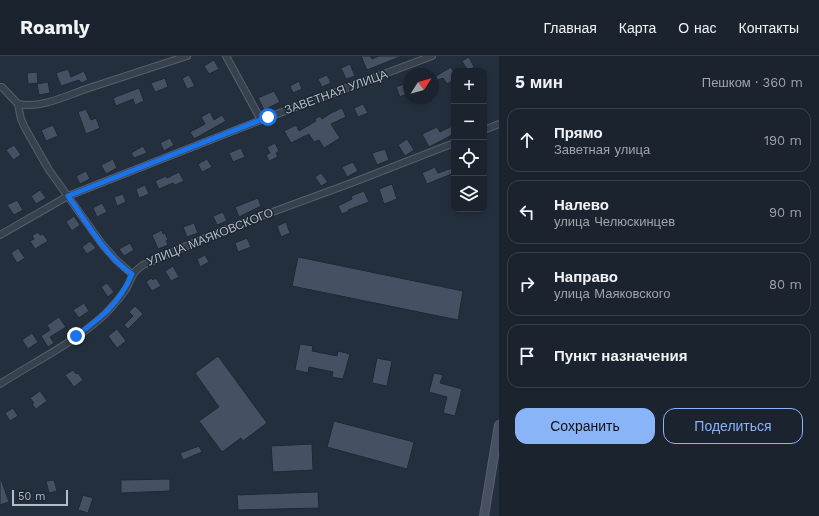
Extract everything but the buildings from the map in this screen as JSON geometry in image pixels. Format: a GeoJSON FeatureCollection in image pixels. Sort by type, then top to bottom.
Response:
{"type":"FeatureCollection","features":[{"type":"Feature","properties":{"kind":"street"},"geometry":{"type":"LineString","coordinates":[[3,88],[18,104],[25,106],[31,105],[60,99],[186,56]]}},
{"type":"Feature","properties":{"kind":"street"},"geometry":{"type":"LineString","coordinates":[[226,56],[261,120]]}},
{"type":"Feature","properties":{"kind":"street","name":"ЗАВЕТНАЯ УЛИЦА"},"geometry":{"type":"LineString","coordinates":[[0,235],[68,196],[261,120],[432,56]]}},
{"type":"Feature","properties":{"kind":"street"},"geometry":{"type":"LineString","coordinates":[[18,104],[21,119],[28,134],[49,170],[102,244],[116,260],[132,274]]}},
{"type":"Feature","properties":{"kind":"street"},"geometry":{"type":"LineString","coordinates":[[487,129],[499,124]]}},
{"type":"Feature","properties":{"kind":"street","name":"УЛИЦА МАЯКОВСКОГО"},"geometry":{"type":"LineString","coordinates":[[0,384],[53,352],[104,315],[126,288],[132,274],[143,265],[221,231],[368,177],[451,144]]}},
{"type":"Feature","properties":{"kind":"street"},"geometry":{"type":"LineString","coordinates":[[484,516],[499,425]]}},
{"type":"Feature","properties":{"kind":"route"},"geometry":{"type":"LineString","coordinates":[[76,336],[104,315],[126,288],[132,274],[116,260],[102,244],[68,196],[133,169],[268,117]]}}]}
